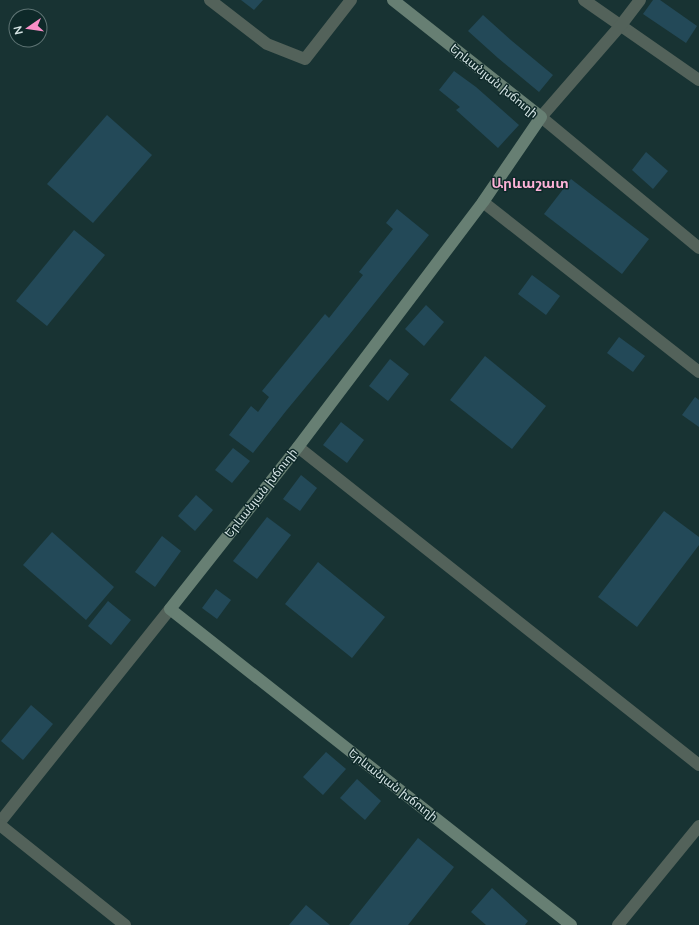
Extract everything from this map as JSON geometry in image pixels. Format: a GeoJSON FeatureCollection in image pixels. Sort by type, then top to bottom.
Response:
{"type":"FeatureCollection","features":[{"type":"Feature","properties":{"kind":"main road","name":"Երևանյան խճուղի"},"geometry":{"type":"LineString","coordinates":[[393,0],[541,116],[483,202],[298,447],[170,609],[571,925]]}},
{"type":"Feature","properties":{"kind":"street"},"geometry":{"type":"LineString","coordinates":[[210,0],[267,44],[305,59],[351,0]]}},
{"type":"Feature","properties":{"kind":"street"},"geometry":{"type":"LineString","coordinates":[[584,0],[699,80]]}},
{"type":"Feature","properties":{"kind":"street"},"geometry":{"type":"LineString","coordinates":[[640,0],[621,25],[541,116],[699,248]]}},
{"type":"Feature","properties":{"kind":"street"},"geometry":{"type":"LineString","coordinates":[[483,202],[699,372]]}},
{"type":"Feature","properties":{"kind":"street"},"geometry":{"type":"LineString","coordinates":[[298,447],[699,765]]}},
{"type":"Feature","properties":{"kind":"street"},"geometry":{"type":"LineString","coordinates":[[0,822],[170,609]]}},
{"type":"Feature","properties":{"kind":"street"},"geometry":{"type":"LineString","coordinates":[[0,825],[125,925]]}},
{"type":"Feature","properties":{"kind":"street"},"geometry":{"type":"LineString","coordinates":[[618,925],[699,826]]}},
{"type":"Feature","properties":{"kind":"building"},"geometry":{"type":"Polygon","coordinates":[[[241,0],[263,0],[254,10],[241,0]]]}},
{"type":"Feature","properties":{"kind":"building"},"geometry":{"type":"Polygon","coordinates":[[[653,0],[660,0],[697,26],[686,43],[643,14],[653,0]]]}},
{"type":"Feature","properties":{"kind":"building"},"geometry":{"type":"Polygon","coordinates":[[[483,15],[553,75],[539,92],[468,31],[483,15]]]}},
{"type":"Feature","properties":{"kind":"building"},"geometry":{"type":"Polygon","coordinates":[[[454,71],[476,87],[519,125],[498,148],[456,110],[460,107],[439,90],[454,71]]]}},
{"type":"Feature","properties":{"kind":"building"},"geometry":{"type":"Polygon","coordinates":[[[107,115],[152,155],[93,223],[47,184],[107,115]]]}},
{"type":"Feature","properties":{"kind":"building"},"geometry":{"type":"Polygon","coordinates":[[[646,152],[668,171],[653,189],[632,170],[646,152]]]}},
{"type":"Feature","properties":{"kind":"building"},"geometry":{"type":"Polygon","coordinates":[[[571,179],[649,239],[622,274],[544,214],[571,179]]]}},
{"type":"Feature","properties":{"kind":"building"},"geometry":{"type":"Polygon","coordinates":[[[397,209],[429,235],[253,453],[229,435],[251,406],[258,412],[269,397],[262,391],[325,314],[329,318],[363,275],[359,272],[393,229],[386,223],[397,209]]]}},
{"type":"Feature","properties":{"kind":"building"},"geometry":{"type":"Polygon","coordinates":[[[74,230],[105,255],[47,326],[16,301],[74,230]]]}},
{"type":"Feature","properties":{"kind":"building"},"geometry":{"type":"Polygon","coordinates":[[[532,275],[560,296],[546,315],[518,294],[532,275]]]}},
{"type":"Feature","properties":{"kind":"building"},"geometry":{"type":"Polygon","coordinates":[[[426,305],[444,322],[424,346],[405,329],[426,305]]]}},
{"type":"Feature","properties":{"kind":"building"},"geometry":{"type":"Polygon","coordinates":[[[619,337],[645,356],[633,372],[607,353],[619,337]]]}},
{"type":"Feature","properties":{"kind":"building"},"geometry":{"type":"Polygon","coordinates":[[[485,356],[546,406],[512,449],[450,400],[485,356]]]}},
{"type":"Feature","properties":{"kind":"building"},"geometry":{"type":"Polygon","coordinates":[[[390,359],[409,374],[388,401],[369,386],[390,359]]]}},
{"type":"Feature","properties":{"kind":"building"},"geometry":{"type":"Polygon","coordinates":[[[695,397],[699,400],[699,427],[682,415],[695,397]]]}},
{"type":"Feature","properties":{"kind":"building"},"geometry":{"type":"Polygon","coordinates":[[[341,422],[364,440],[347,463],[323,445],[341,422]]]}},
{"type":"Feature","properties":{"kind":"building"},"geometry":{"type":"Polygon","coordinates":[[[233,448],[250,461],[232,483],[215,470],[233,448]]]}},
{"type":"Feature","properties":{"kind":"building"},"geometry":{"type":"Polygon","coordinates":[[[301,475],[317,488],[300,511],[283,499],[301,475]]]}},
{"type":"Feature","properties":{"kind":"building"},"geometry":{"type":"Polygon","coordinates":[[[196,495],[213,510],[195,531],[178,516],[196,495]]]}},
{"type":"Feature","properties":{"kind":"building"},"geometry":{"type":"Polygon","coordinates":[[[664,511],[699,537],[699,545],[637,627],[598,597],[664,511]]]}},
{"type":"Feature","properties":{"kind":"building"},"geometry":{"type":"Polygon","coordinates":[[[267,517],[291,535],[257,579],[233,561],[267,517]]]}},
{"type":"Feature","properties":{"kind":"building"},"geometry":{"type":"Polygon","coordinates":[[[52,532],[114,587],[86,620],[23,565],[52,532]]]}},
{"type":"Feature","properties":{"kind":"building"},"geometry":{"type":"Polygon","coordinates":[[[162,536],[181,551],[155,587],[135,572],[162,536]]]}},
{"type":"Feature","properties":{"kind":"building"},"geometry":{"type":"Polygon","coordinates":[[[318,562],[385,617],[352,658],[285,604],[318,562]]]}},
{"type":"Feature","properties":{"kind":"building"},"geometry":{"type":"Polygon","coordinates":[[[216,589],[231,600],[217,619],[202,608],[216,589]]]}},
{"type":"Feature","properties":{"kind":"building"},"geometry":{"type":"Polygon","coordinates":[[[108,601],[131,620],[111,645],[88,626],[108,601]]]}},
{"type":"Feature","properties":{"kind":"building"},"geometry":{"type":"Polygon","coordinates":[[[31,705],[53,724],[23,760],[1,741],[31,705]]]}},
{"type":"Feature","properties":{"kind":"building"},"geometry":{"type":"Polygon","coordinates":[[[326,752],[346,769],[323,795],[303,777],[326,752]]]}},
{"type":"Feature","properties":{"kind":"building"},"geometry":{"type":"Polygon","coordinates":[[[357,779],[381,801],[365,820],[340,798],[357,779]]]}},
{"type":"Feature","properties":{"kind":"building"},"geometry":{"type":"Polygon","coordinates":[[[418,838],[454,867],[408,925],[349,925],[418,838]]]}},
{"type":"Feature","properties":{"kind":"building"},"geometry":{"type":"Polygon","coordinates":[[[492,888],[528,921],[525,925],[486,925],[471,912],[492,888]]]}},
{"type":"Feature","properties":{"kind":"building"},"geometry":{"type":"Polygon","coordinates":[[[306,905],[330,925],[289,925],[306,905]]]}},
{"type":"Feature","properties":{"kind":"district","name":"Արևաշատ"},"geometry":{"type":"Point","coordinates":[530,183]}}]}
